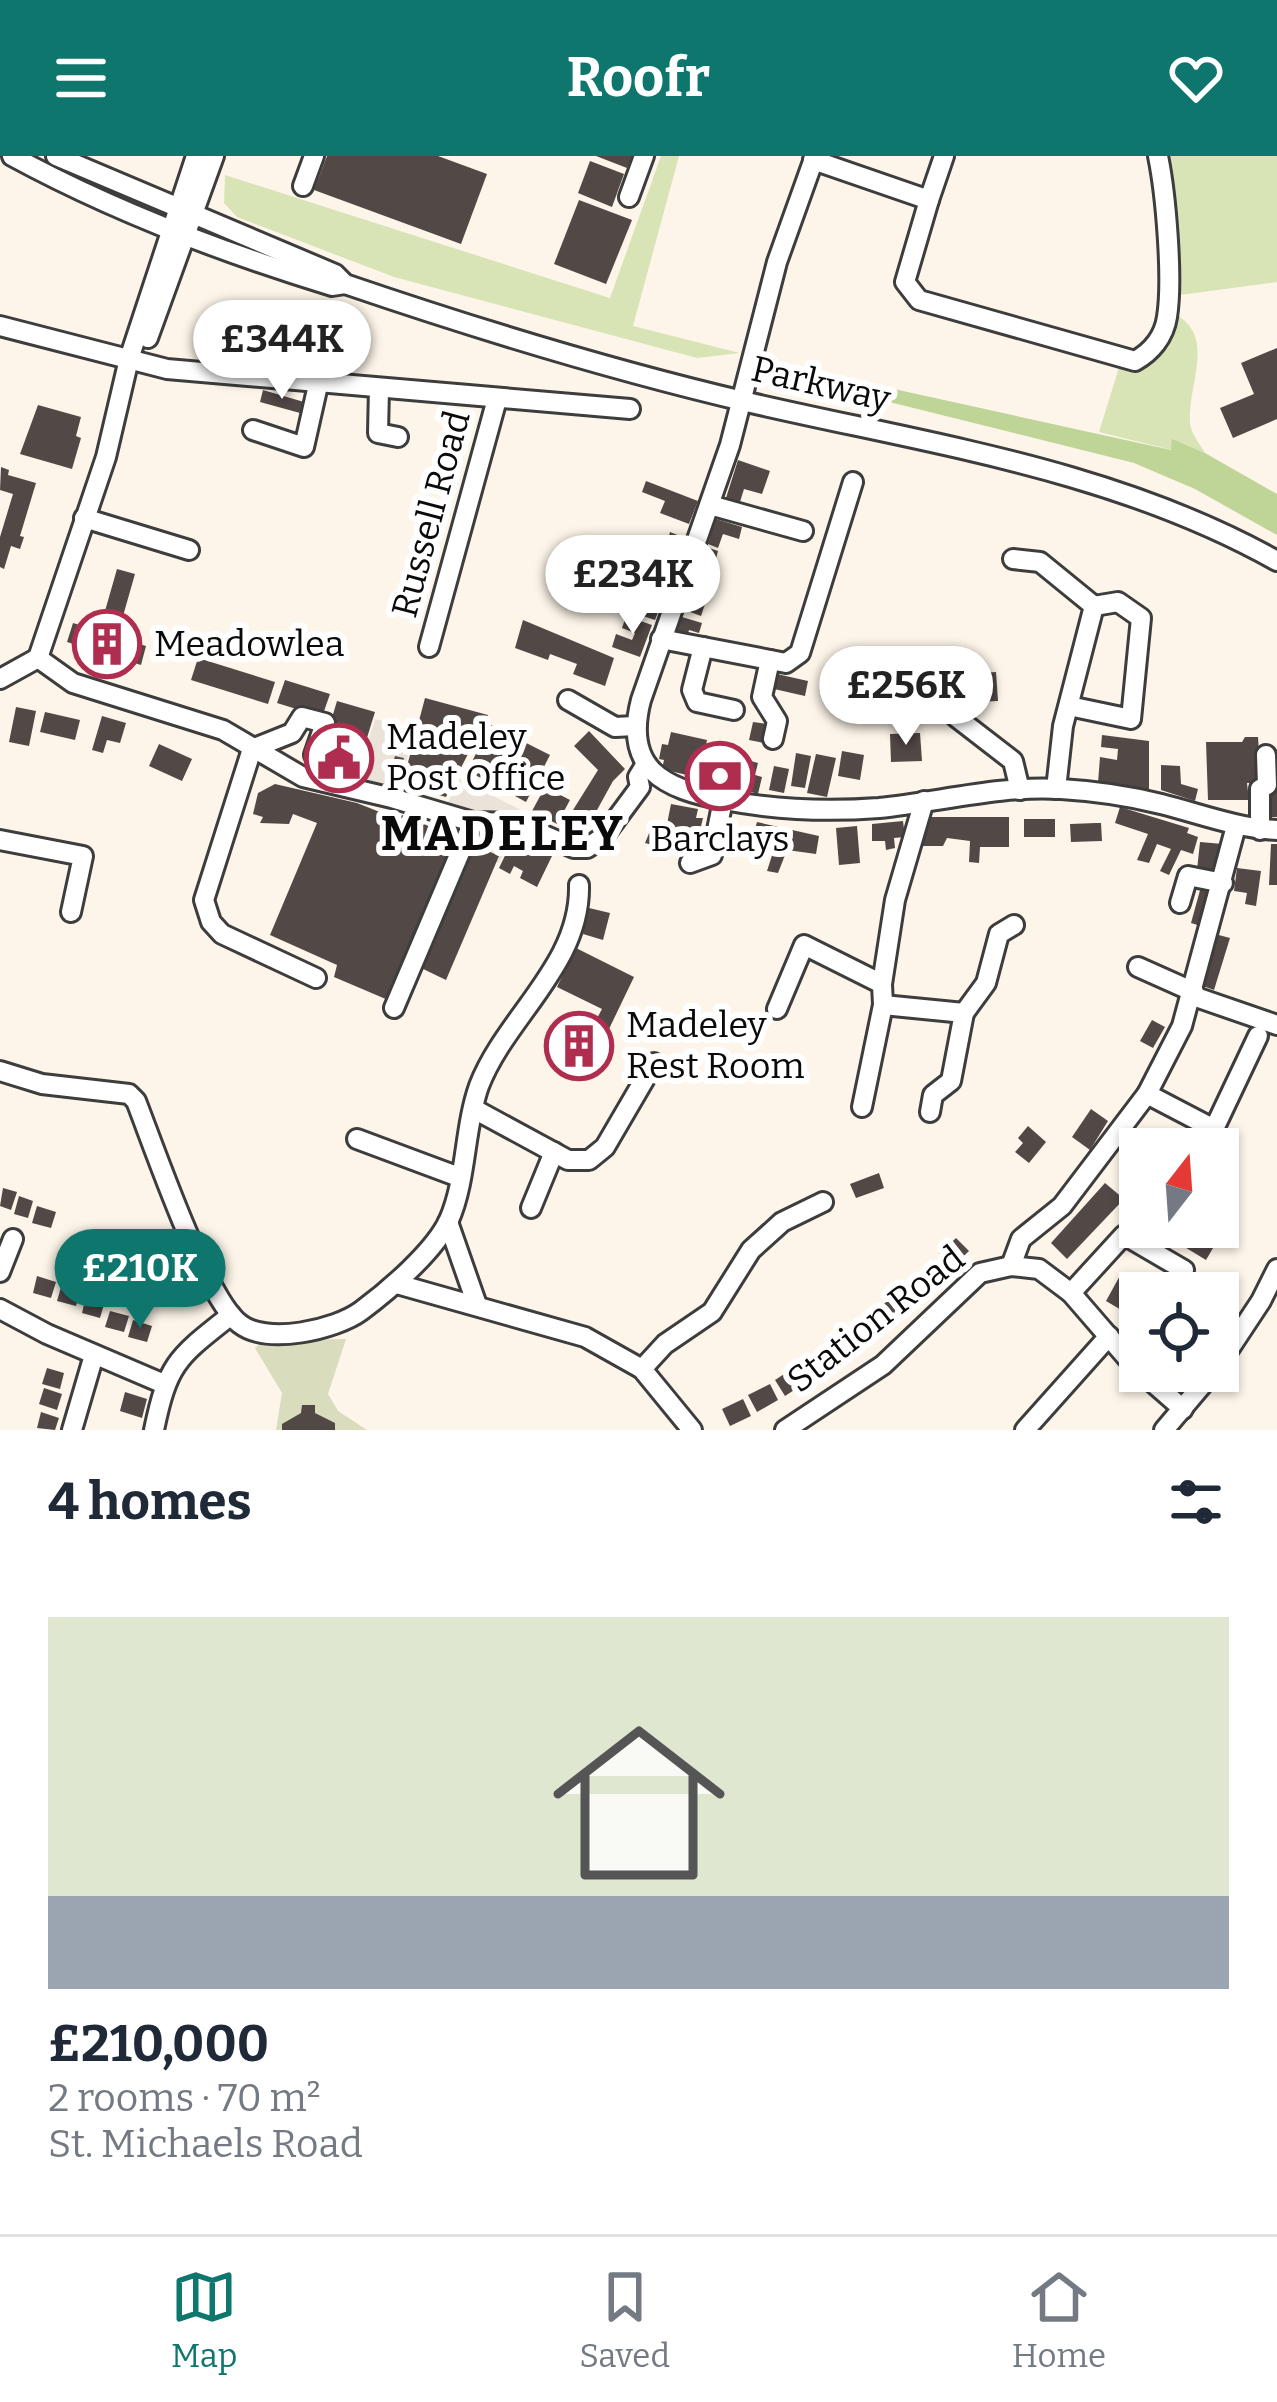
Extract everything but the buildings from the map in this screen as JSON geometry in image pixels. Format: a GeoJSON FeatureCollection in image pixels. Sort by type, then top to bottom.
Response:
{"type":"FeatureCollection","features":[{"type":"Feature","properties":{"kind":"street","name":"Parkway"},"geometry":{"type":"LineString","coordinates":[[13,156],[88,196],[177,234],[332,286],[345,284]]}},
{"type":"Feature","properties":{"kind":"street","name":"Parkway"},"geometry":{"type":"LineString","coordinates":[[56,156],[335,274],[345,284],[453,320],[742,400],[1046,468],[1165,506],[1277,561]]}},
{"type":"Feature","properties":{"kind":"street"},"geometry":{"type":"LineString","coordinates":[[186,211],[196,156]]}},
{"type":"Feature","properties":{"kind":"street"},"geometry":{"type":"LineString","coordinates":[[0,679],[38,658],[123,397],[121,386],[186,211],[214,156]]}},
{"type":"Feature","properties":{"kind":"street"},"geometry":{"type":"LineString","coordinates":[[303,186],[314,156]]}},
{"type":"Feature","properties":{"kind":"street"},"geometry":{"type":"LineString","coordinates":[[628,197],[644,156]]}},
{"type":"Feature","properties":{"kind":"street"},"geometry":{"type":"LineString","coordinates":[[944,156],[905,282],[919,300],[1135,362],[1152,351],[1167,319],[1164,186],[1158,156]]}},
{"type":"Feature","properties":{"kind":"street"},"geometry":{"type":"LineString","coordinates":[[929,200],[814,158],[777,262],[710,505],[635,726],[646,764],[683,793],[794,811],[1056,789],[1160,804],[1236,826],[1269,830],[1260,789],[1267,784],[1266,754]]}},
{"type":"Feature","properties":{"kind":"street"},"geometry":{"type":"LineString","coordinates":[[0,326],[134,361],[318,385],[630,409]]}},
{"type":"Feature","properties":{"kind":"street"},"geometry":{"type":"LineString","coordinates":[[254,430],[304,446],[318,385]]}},
{"type":"Feature","properties":{"kind":"street"},"geometry":{"type":"LineString","coordinates":[[380,388],[379,433],[398,437]]}},
{"type":"Feature","properties":{"kind":"street","name":"Russell Road"},"geometry":{"type":"LineString","coordinates":[[429,647],[497,399]]}},
{"type":"Feature","properties":{"kind":"street"},"geometry":{"type":"LineString","coordinates":[[661,639],[786,663],[800,653],[853,482]]}},
{"type":"Feature","properties":{"kind":"street"},"geometry":{"type":"LineString","coordinates":[[710,505],[803,531]]}},
{"type":"Feature","properties":{"kind":"street"},"geometry":{"type":"LineString","coordinates":[[84,518],[189,550]]}},
{"type":"Feature","properties":{"kind":"street"},"geometry":{"type":"LineString","coordinates":[[1013,559],[1040,562],[1094,606],[1118,602],[1142,618],[1131,719],[1069,706]]}},
{"type":"Feature","properties":{"kind":"street"},"geometry":{"type":"LineString","coordinates":[[1056,789],[1058,753],[1094,606]]}},
{"type":"Feature","properties":{"kind":"street"},"geometry":{"type":"LineString","coordinates":[[703,647],[692,690],[697,702],[734,710]]}},
{"type":"Feature","properties":{"kind":"street"},"geometry":{"type":"LineString","coordinates":[[38,658],[73,683],[223,730],[303,777],[473,822],[516,823],[560,844],[587,848],[604,837],[640,788],[638,777],[646,764]]}},
{"type":"Feature","properties":{"kind":"street"},"geometry":{"type":"LineString","coordinates":[[770,660],[762,697],[777,721],[773,739]]}},
{"type":"Feature","properties":{"kind":"street"},"geometry":{"type":"LineString","coordinates":[[568,700],[615,727],[635,726]]}},
{"type":"Feature","properties":{"kind":"street"},"geometry":{"type":"LineString","coordinates":[[252,749],[292,733],[302,717],[325,723],[314,755]]}},
{"type":"Feature","properties":{"kind":"street"},"geometry":{"type":"LineString","coordinates":[[956,717],[1012,761],[1021,790]]}},
{"type":"Feature","properties":{"kind":"street"},"geometry":{"type":"LineString","coordinates":[[252,749],[204,900],[211,922],[223,934],[316,978]]}},
{"type":"Feature","properties":{"kind":"street"},"geometry":{"type":"LineString","coordinates":[[640,788],[664,782]]}},
{"type":"Feature","properties":{"kind":"street"},"geometry":{"type":"LineString","coordinates":[[690,863],[712,855],[723,800]]}},
{"type":"Feature","properties":{"kind":"street"},"geometry":{"type":"LineString","coordinates":[[862,1108],[884,1005],[882,984],[895,901],[924,801]]}},
{"type":"Feature","properties":{"kind":"street"},"geometry":{"type":"LineString","coordinates":[[394,1008],[473,822]]}},
{"type":"Feature","properties":{"kind":"street","name":"Station Road"},"geometry":{"type":"LineString","coordinates":[[1011,1266],[1021,1239],[1062,1206],[1147,1094],[1182,1026],[1236,826]]}},
{"type":"Feature","properties":{"kind":"street"},"geometry":{"type":"LineString","coordinates":[[0,840],[83,856],[71,912]]}},
{"type":"Feature","properties":{"kind":"street"},"geometry":{"type":"LineString","coordinates":[[1180,903],[1188,876],[1223,883]]}},
{"type":"Feature","properties":{"kind":"street"},"geometry":{"type":"LineString","coordinates":[[0,1071],[42,1084],[119,1090],[136,1101],[189,1238],[231,1315],[243,1327],[262,1332],[323,1329],[346,1322],[398,1283],[448,1222],[479,1087],[572,936],[580,906],[579,885]]}},
{"type":"Feature","properties":{"kind":"street"},"geometry":{"type":"LineString","coordinates":[[930,1112],[933,1095],[951,1082],[964,1013],[986,983],[999,934],[1014,925]]}},
{"type":"Feature","properties":{"kind":"street"},"geometry":{"type":"LineString","coordinates":[[777,1009],[796,942],[882,984]]}},
{"type":"Feature","properties":{"kind":"street"},"geometry":{"type":"LineString","coordinates":[[1138,967],[1193,994],[1277,1025]]}},
{"type":"Feature","properties":{"kind":"street"},"geometry":{"type":"LineString","coordinates":[[884,1005],[964,1013]]}},
{"type":"Feature","properties":{"kind":"street"},"geometry":{"type":"LineString","coordinates":[[1147,1094],[1214,1130],[1258,1036]]}},
{"type":"Feature","properties":{"kind":"street"},"geometry":{"type":"LineString","coordinates":[[474,1109],[568,1160],[589,1160],[605,1147],[655,1063]]}},
{"type":"Feature","properties":{"kind":"street"},"geometry":{"type":"LineString","coordinates":[[357,1139],[459,1177]]}},
{"type":"Feature","properties":{"kind":"street"},"geometry":{"type":"LineString","coordinates":[[531,1208],[554,1152]]}},
{"type":"Feature","properties":{"kind":"street"},"geometry":{"type":"LineString","coordinates":[[642,1370],[664,1344],[712,1312],[751,1250],[797,1205],[824,1202]]}},
{"type":"Feature","properties":{"kind":"street"},"geometry":{"type":"LineString","coordinates":[[448,1222],[478,1305]]}},
{"type":"Feature","properties":{"kind":"street"},"geometry":{"type":"LineString","coordinates":[[1071,1293],[1124,1235],[1184,1270]]}},
{"type":"Feature","properties":{"kind":"street"},"geometry":{"type":"LineString","coordinates":[[9,1266],[13,1239]]}},
{"type":"Feature","properties":{"kind":"street","name":"Station Road"},"geometry":{"type":"LineString","coordinates":[[785,1430],[883,1365],[980,1273],[1011,1266],[1039,1269],[1071,1293],[1135,1367],[1183,1409]]}},
{"type":"Feature","properties":{"kind":"street"},"geometry":{"type":"LineString","coordinates":[[1239,1334],[1277,1270]]}},
{"type":"Feature","properties":{"kind":"street"},"geometry":{"type":"LineString","coordinates":[[398,1283],[585,1337],[642,1370],[692,1430]]}},
{"type":"Feature","properties":{"kind":"street"},"geometry":{"type":"LineString","coordinates":[[0,1309],[164,1384]]}},
{"type":"Feature","properties":{"kind":"street"},"geometry":{"type":"LineString","coordinates":[[154,1430],[164,1384],[184,1352],[231,1315]]}},
{"type":"Feature","properties":{"kind":"street"},"geometry":{"type":"LineString","coordinates":[[1025,1430],[1108,1336]]}},
{"type":"Feature","properties":{"kind":"street"},"geometry":{"type":"LineString","coordinates":[[72,1430],[94,1355]]}},
{"type":"Feature","properties":{"kind":"street"},"geometry":{"type":"LineString","coordinates":[[1164,1430],[1197,1392]]}},
{"type":"Feature","properties":{"kind":"green space"},"geometry":{"type":"Polygon","coordinates":[[[661,156],[679,156],[633,326],[740,353],[697,358],[394,277],[237,217],[224,203],[225,175],[610,298],[661,156]]]}},
{"type":"Feature","properties":{"kind":"green space"},"geometry":{"type":"Polygon","coordinates":[[[1167,156],[1277,156],[1277,282],[1172,296],[1167,156]]]}},
{"type":"Feature","properties":{"kind":"green space"},"geometry":{"type":"Polygon","coordinates":[[[1173,313],[1195,335],[1191,428],[1205,453],[1173,440],[1172,450],[1099,432],[1121,361],[1137,365],[1173,313]]]}},
{"type":"Feature","properties":{"kind":"green space"},"geometry":{"type":"Polygon","coordinates":[[[803,369],[1171,450],[1172,439],[1277,494],[1277,535],[1195,489],[1134,463],[817,384],[803,369]]]}},
{"type":"Feature","properties":{"kind":"green space"},"geometry":{"type":"Polygon","coordinates":[[[346,1339],[328,1394],[338,1411],[367,1430],[276,1430],[282,1393],[255,1348],[266,1340],[346,1339]]]}},
{"type":"Feature","properties":{"kind":"shaded area"},"geometry":{"type":"Polygon","coordinates":[[[375,719],[415,730],[398,792],[346,777],[350,762],[361,765],[375,719]]]}},
{"type":"Feature","properties":{"kind":"shaded area"},"geometry":{"type":"Polygon","coordinates":[[[460,779],[525,812],[499,863],[434,830],[460,779]]]}},
{"type":"Feature","properties":{"kind":"place","name":"Meadowlea"},"geometry":{"type":"Point","coordinates":[107,644]}},
{"type":"Feature","properties":{"kind":"place","name":"Madeley Post Office"},"geometry":{"type":"Point","coordinates":[339,758]}},
{"type":"Feature","properties":{"kind":"place","name":"Barclays"},"geometry":{"type":"Point","coordinates":[720,776]}},
{"type":"Feature","properties":{"kind":"place","name":"Madeley Rest Room"},"geometry":{"type":"Point","coordinates":[579,1046]}},
{"type":"Feature","properties":{"kind":"district","name":"MADELEY"},"geometry":{"type":"Point","coordinates":[503,834]}}]}
